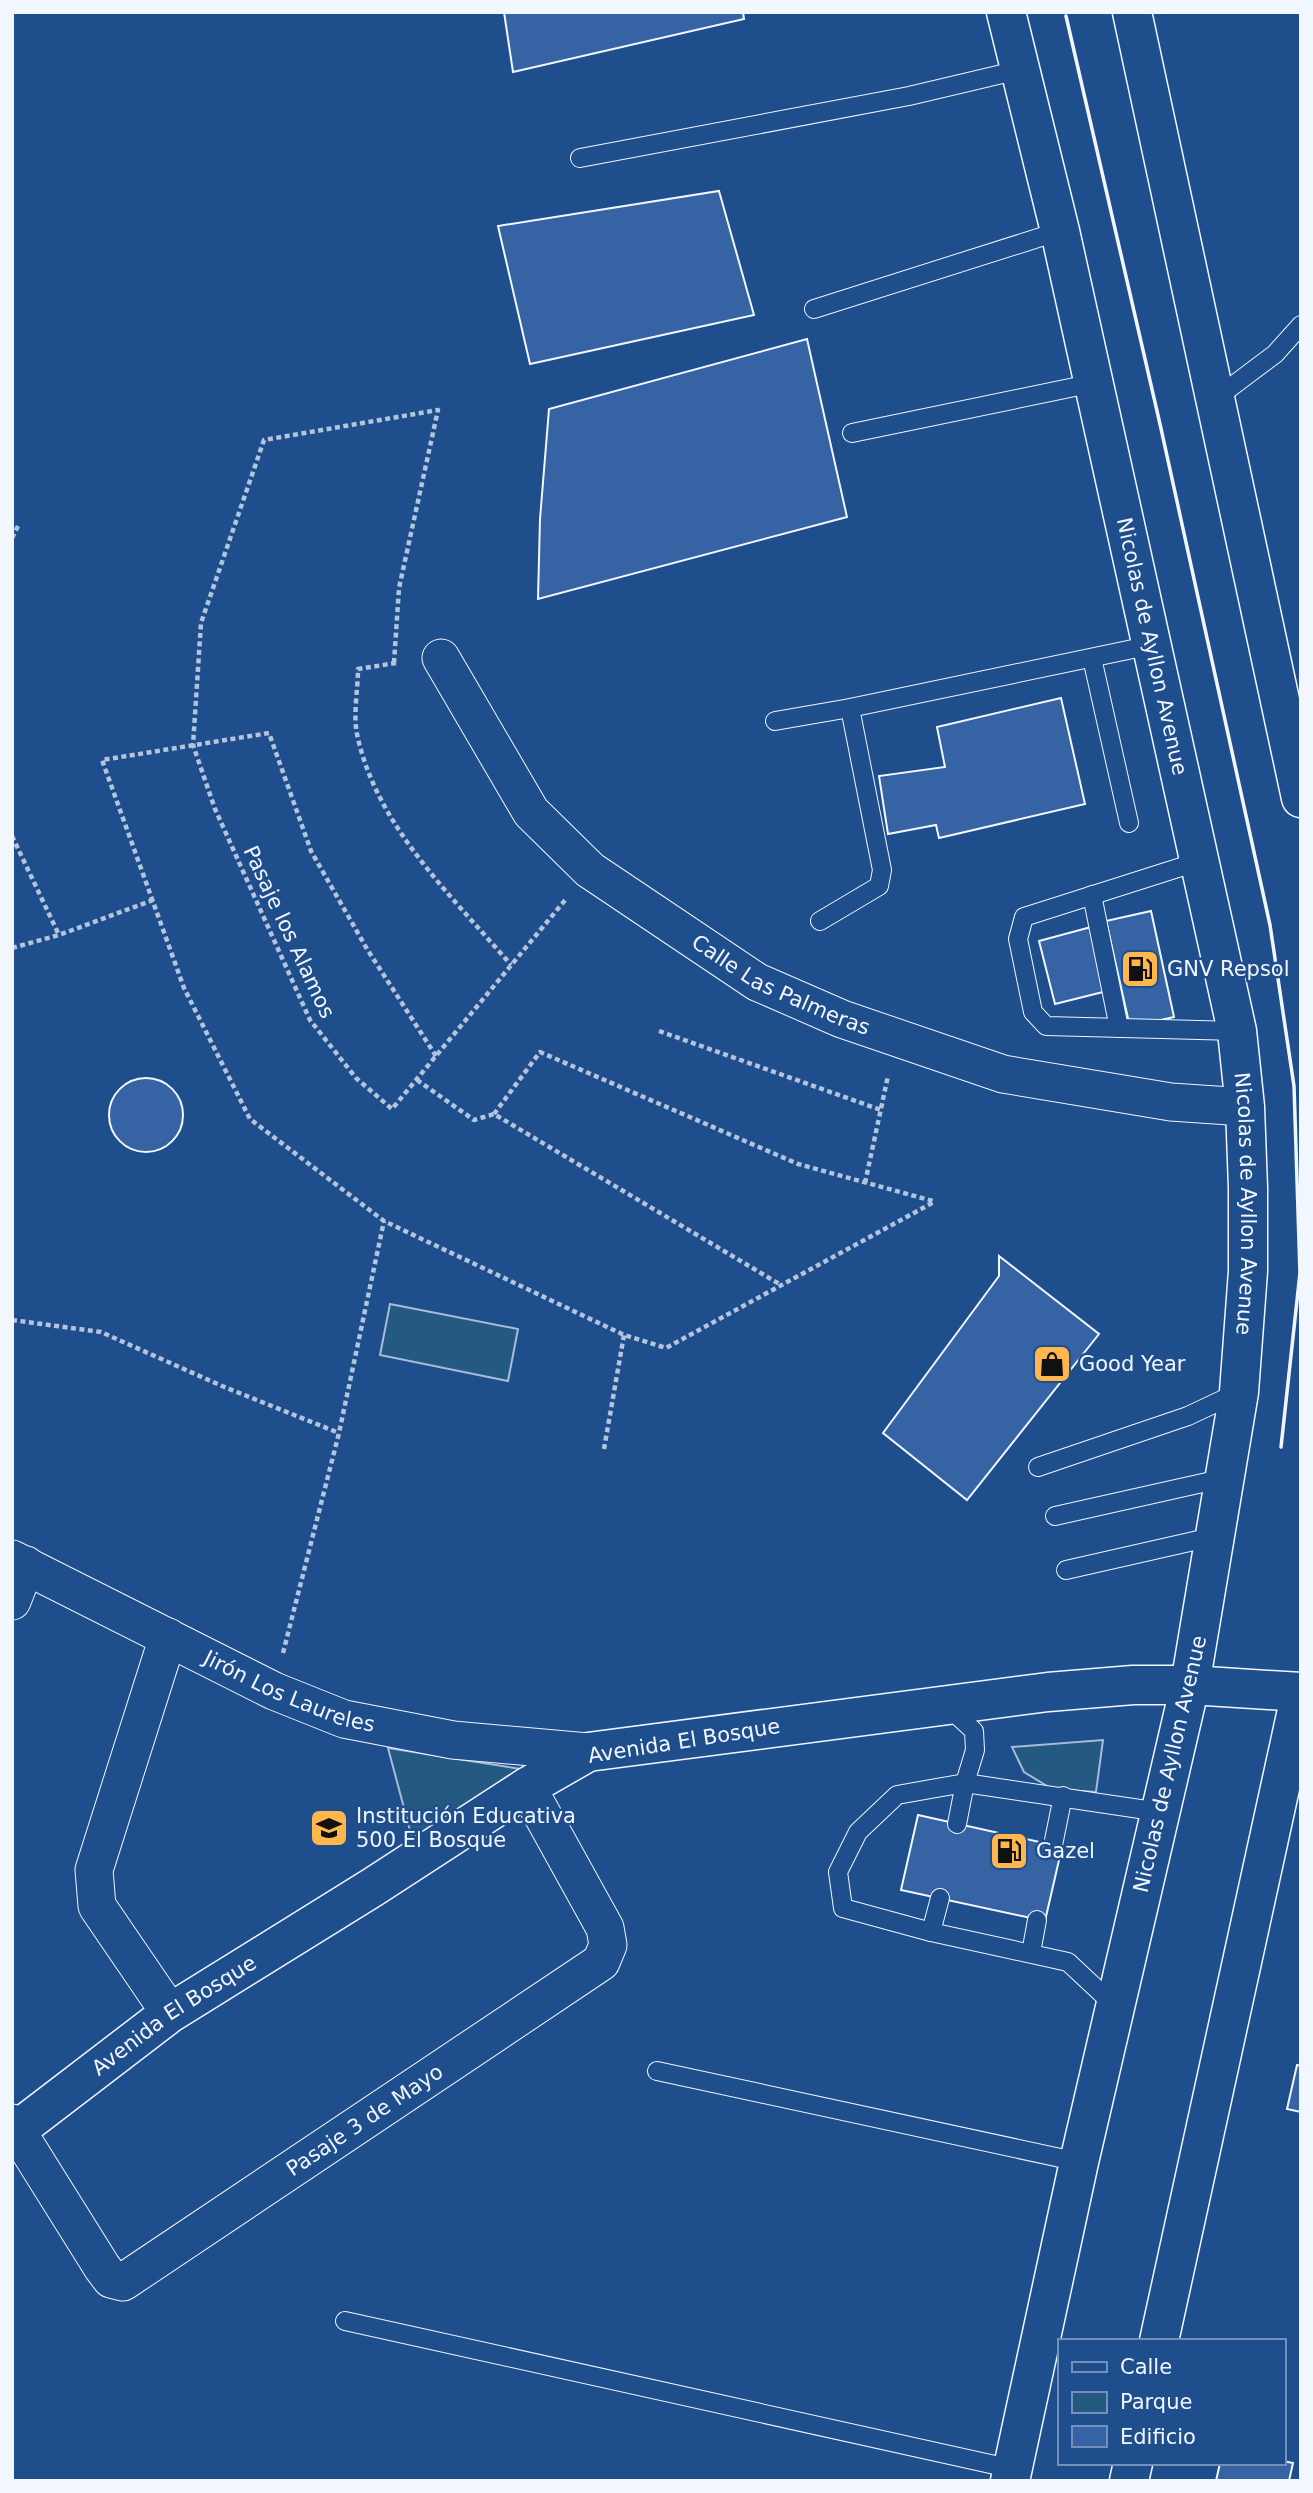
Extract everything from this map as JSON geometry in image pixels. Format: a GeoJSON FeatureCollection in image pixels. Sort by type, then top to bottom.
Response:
{"type":"FeatureCollection","features":[{"type":"Feature","properties":{"kind":"main road","name":"Nicolas de Ayllon Avenue"},"geometry":{"type":"LineString","coordinates":[[1006,12],[1060,231],[1237,1031],[1245,1107],[1248,1271],[1239,1392],[1190,1685],[1079,2162],[1011,2475]]}},
{"type":"Feature","properties":{"kind":"main road"},"geometry":{"type":"LineString","coordinates":[[1132,12],[1301,797]]}},
{"type":"Feature","properties":{"kind":"main road","name":"Avenida El Bosque"},"geometry":{"type":"LineString","coordinates":[[14,2128],[170,2012],[373,1887],[527,1787],[588,1752],[945,1704],[1121,1686],[1190,1685],[1301,1692]]}},
{"type":"Feature","properties":{"kind":"main road"},"geometry":{"type":"LineString","coordinates":[[1159,2339],[1301,1692]]}},
{"type":"Feature","properties":{"kind":"street","name":"Calle Las Palmeras"},"geometry":{"type":"LineString","coordinates":[[441,658],[531,812],[590,870],[757,982],[842,1019],[1003,1073],[1171,1102],[1245,1107]]}},
{"type":"Feature","properties":{"kind":"street","name":"Jirón Los Laureles"},"geometry":{"type":"LineString","coordinates":[[19,1562],[274,1691],[344,1718],[453,1740],[588,1752]]}},
{"type":"Feature","properties":{"kind":"street"},"geometry":{"type":"LineString","coordinates":[[12,1601],[19,1562]]}},
{"type":"Feature","properties":{"kind":"street"},"geometry":{"type":"LineString","coordinates":[[168,1637],[94,1870],[97,1906],[170,2012]]}},
{"type":"Feature","properties":{"kind":"street","name":"Pasaje 3 de Mayo"},"geometry":{"type":"LineString","coordinates":[[14,2128],[102,2267],[111,2279],[123,2282],[601,1962],[608,1945],[605,1928],[527,1787]]}},
{"type":"Feature","properties":{"kind":"lane"},"geometry":{"type":"LineString","coordinates":[[580,158],[909,96],[1019,70]]}},
{"type":"Feature","properties":{"kind":"lane"},"geometry":{"type":"LineString","coordinates":[[814,309],[1060,231]]}},
{"type":"Feature","properties":{"kind":"lane"},"geometry":{"type":"LineString","coordinates":[[1215,399],[1275,354],[1301,326]]}},
{"type":"Feature","properties":{"kind":"lane"},"geometry":{"type":"LineString","coordinates":[[852,433],[1094,383]]}},
{"type":"Feature","properties":{"kind":"lane"},"geometry":{"type":"LineString","coordinates":[[775,722],[1152,646]]}},
{"type":"Feature","properties":{"kind":"lane"},"geometry":{"type":"LineString","coordinates":[[1092,658],[1129,823]]}},
{"type":"Feature","properties":{"kind":"lane"},"geometry":{"type":"LineString","coordinates":[[820,921],[879,886],[882,870],[850,708]]}},
{"type":"Feature","properties":{"kind":"lane"},"geometry":{"type":"LineString","coordinates":[[1200,861],[1024,917],[1018,939],[1033,1012],[1046,1026],[1237,1031]]}},
{"type":"Feature","properties":{"kind":"lane"},"geometry":{"type":"LineString","coordinates":[[1092,895],[1119,1028]]}},
{"type":"Feature","properties":{"kind":"lane"},"geometry":{"type":"LineString","coordinates":[[1038,1467],[1188,1416],[1239,1392]]}},
{"type":"Feature","properties":{"kind":"lane"},"geometry":{"type":"LineString","coordinates":[[1055,1516],[1225,1478]]}},
{"type":"Feature","properties":{"kind":"lane"},"geometry":{"type":"LineString","coordinates":[[1066,1570],[1216,1536]]}},
{"type":"Feature","properties":{"kind":"lane"},"geometry":{"type":"LineString","coordinates":[[945,1704],[974,1731],[975,1750],[957,1824]]}},
{"type":"Feature","properties":{"kind":"lane"},"geometry":{"type":"LineString","coordinates":[[1115,2006],[1068,1962],[931,1932],[843,1908],[838,1872],[858,1832],[897,1795],[965,1783],[1160,1812]]}},
{"type":"Feature","properties":{"kind":"lane"},"geometry":{"type":"LineString","coordinates":[[1053,1845],[1063,1796]]}},
{"type":"Feature","properties":{"kind":"lane"},"geometry":{"type":"LineString","coordinates":[[931,1932],[940,1898]]}},
{"type":"Feature","properties":{"kind":"lane"},"geometry":{"type":"LineString","coordinates":[[1031,1953],[1037,1920]]}},
{"type":"Feature","properties":{"kind":"lane"},"geometry":{"type":"LineString","coordinates":[[657,2071],[1079,2162]]}},
{"type":"Feature","properties":{"kind":"lane"},"geometry":{"type":"LineString","coordinates":[[345,2321],[1011,2475]]}},
{"type":"Feature","properties":{"kind":"path"},"geometry":{"type":"LineString","coordinates":[[194,745],[201,623],[264,440],[439,410],[399,588],[394,663],[358,669],[356,731],[370,779],[413,851],[511,965]]}},
{"type":"Feature","properties":{"kind":"path"},"geometry":{"type":"LineString","coordinates":[[12,538],[18,526]]}},
{"type":"Feature","properties":{"kind":"path"},"geometry":{"type":"LineString","coordinates":[[436,1056],[367,949],[311,850],[269,733],[102,760],[184,988],[250,1119],[384,1221],[624,1335],[666,1348],[934,1202],[798,1164],[540,1052],[494,1114],[474,1120],[417,1080],[590,870]]}},
{"type":"Feature","properties":{"kind":"path","name":"Pasaje los Alamos"},"geometry":{"type":"LineString","coordinates":[[194,745],[215,809],[310,1020],[356,1079],[392,1110],[417,1080]]}},
{"type":"Feature","properties":{"kind":"path"},"geometry":{"type":"LineString","coordinates":[[12,836],[59,935]]}},
{"type":"Feature","properties":{"kind":"path"},"geometry":{"type":"LineString","coordinates":[[12,948],[59,935],[153,900]]}},
{"type":"Feature","properties":{"kind":"path"},"geometry":{"type":"LineString","coordinates":[[659,1031],[881,1110]]}},
{"type":"Feature","properties":{"kind":"path"},"geometry":{"type":"LineString","coordinates":[[865,1183],[897,1038]]}},
{"type":"Feature","properties":{"kind":"path"},"geometry":{"type":"LineString","coordinates":[[494,1114],[781,1286]]}},
{"type":"Feature","properties":{"kind":"path"},"geometry":{"type":"LineString","coordinates":[[274,1691],[340,1433],[384,1221]]}},
{"type":"Feature","properties":{"kind":"path"},"geometry":{"type":"LineString","coordinates":[[12,1320],[102,1332],[222,1386],[340,1433]]}},
{"type":"Feature","properties":{"kind":"path"},"geometry":{"type":"LineString","coordinates":[[604,1449],[624,1335]]}},
{"type":"Feature","properties":{"kind":"green space"},"geometry":{"type":"Polygon","coordinates":[[[390,1304],[518,1329],[508,1381],[380,1355],[390,1304]]]}},
{"type":"Feature","properties":{"kind":"green space"},"geometry":{"type":"Polygon","coordinates":[[[1103,1740],[1096,1792],[1052,1789],[1024,1772],[1012,1747],[1103,1740]]]}},
{"type":"Feature","properties":{"kind":"green space"},"geometry":{"type":"Polygon","coordinates":[[[388,1748],[540,1772],[412,1838],[388,1748]]]}},
{"type":"Feature","properties":{"kind":"building"},"geometry":{"type":"Polygon","coordinates":[[[504,12],[743,12],[744,19],[513,72],[504,12]]]}},
{"type":"Feature","properties":{"kind":"building"},"geometry":{"type":"Polygon","coordinates":[[[719,191],[754,315],[530,364],[498,226],[719,191]]]}},
{"type":"Feature","properties":{"kind":"building"},"geometry":{"type":"Polygon","coordinates":[[[807,339],[847,517],[538,599],[540,519],[549,409],[807,339]]]}},
{"type":"Feature","properties":{"kind":"building"},"geometry":{"type":"Polygon","coordinates":[[[1061,698],[1085,804],[939,838],[936,825],[888,834],[879,776],[945,767],[937,727],[1061,698]]]}},
{"type":"Feature","properties":{"kind":"building","name":"GNV Repsol"},"geometry":{"type":"Polygon","coordinates":[[[1151,911],[1174,1017],[1130,1027],[1106,921],[1151,911]]]}},
{"type":"Feature","properties":{"kind":"building","name":"GNV Repsol"},"geometry":{"type":"Polygon","coordinates":[[[1091,927],[1107,991],[1055,1004],[1039,941],[1091,927]]]}},
{"type":"Feature","properties":{"kind":"building"},"geometry":{"type":"Polygon","coordinates":[[[146,1078],[167,1084],[177,1094],[183,1115],[177,1136],[167,1146],[146,1152],[125,1146],[115,1136],[109,1115],[115,1094],[125,1084],[146,1078]]]}},
{"type":"Feature","properties":{"kind":"building"},"geometry":{"type":"Polygon","coordinates":[[[999,1256],[1099,1334],[967,1500],[883,1433],[999,1276],[999,1256]]]}},
{"type":"Feature","properties":{"kind":"building"},"geometry":{"type":"Polygon","coordinates":[[[918,1815],[1062,1847],[1045,1921],[901,1890],[918,1815]]]}},
{"type":"Feature","properties":{"kind":"building"},"geometry":{"type":"Polygon","coordinates":[[[1297,2065],[1301,2066],[1301,2112],[1287,2109],[1297,2065]]]}},
{"type":"Feature","properties":{"kind":"building"},"geometry":{"type":"Polygon","coordinates":[[[1293,2463],[1289,2481],[1216,2481],[1220,2465],[1293,2463]]]}},
{"type":"Feature","properties":{"kind":"wall"},"geometry":{"type":"LineString","coordinates":[[1066,16],[1160,424],[1270,925],[1294,1086],[1300,1273],[1281,1447]]}},
{"type":"Feature","properties":{"kind":"place","name":"GNV Repsol"},"geometry":{"type":"Point","coordinates":[1140,969]}},
{"type":"Feature","properties":{"kind":"place","name":"Good Year"},"geometry":{"type":"Point","coordinates":[1052,1364]}},
{"type":"Feature","properties":{"kind":"place","name":"Institución Educativa 500 El Bosque"},"geometry":{"type":"Point","coordinates":[329,1828]}},
{"type":"Feature","properties":{"kind":"place","name":"Gazel"},"geometry":{"type":"Point","coordinates":[1009,1851]}}]}
